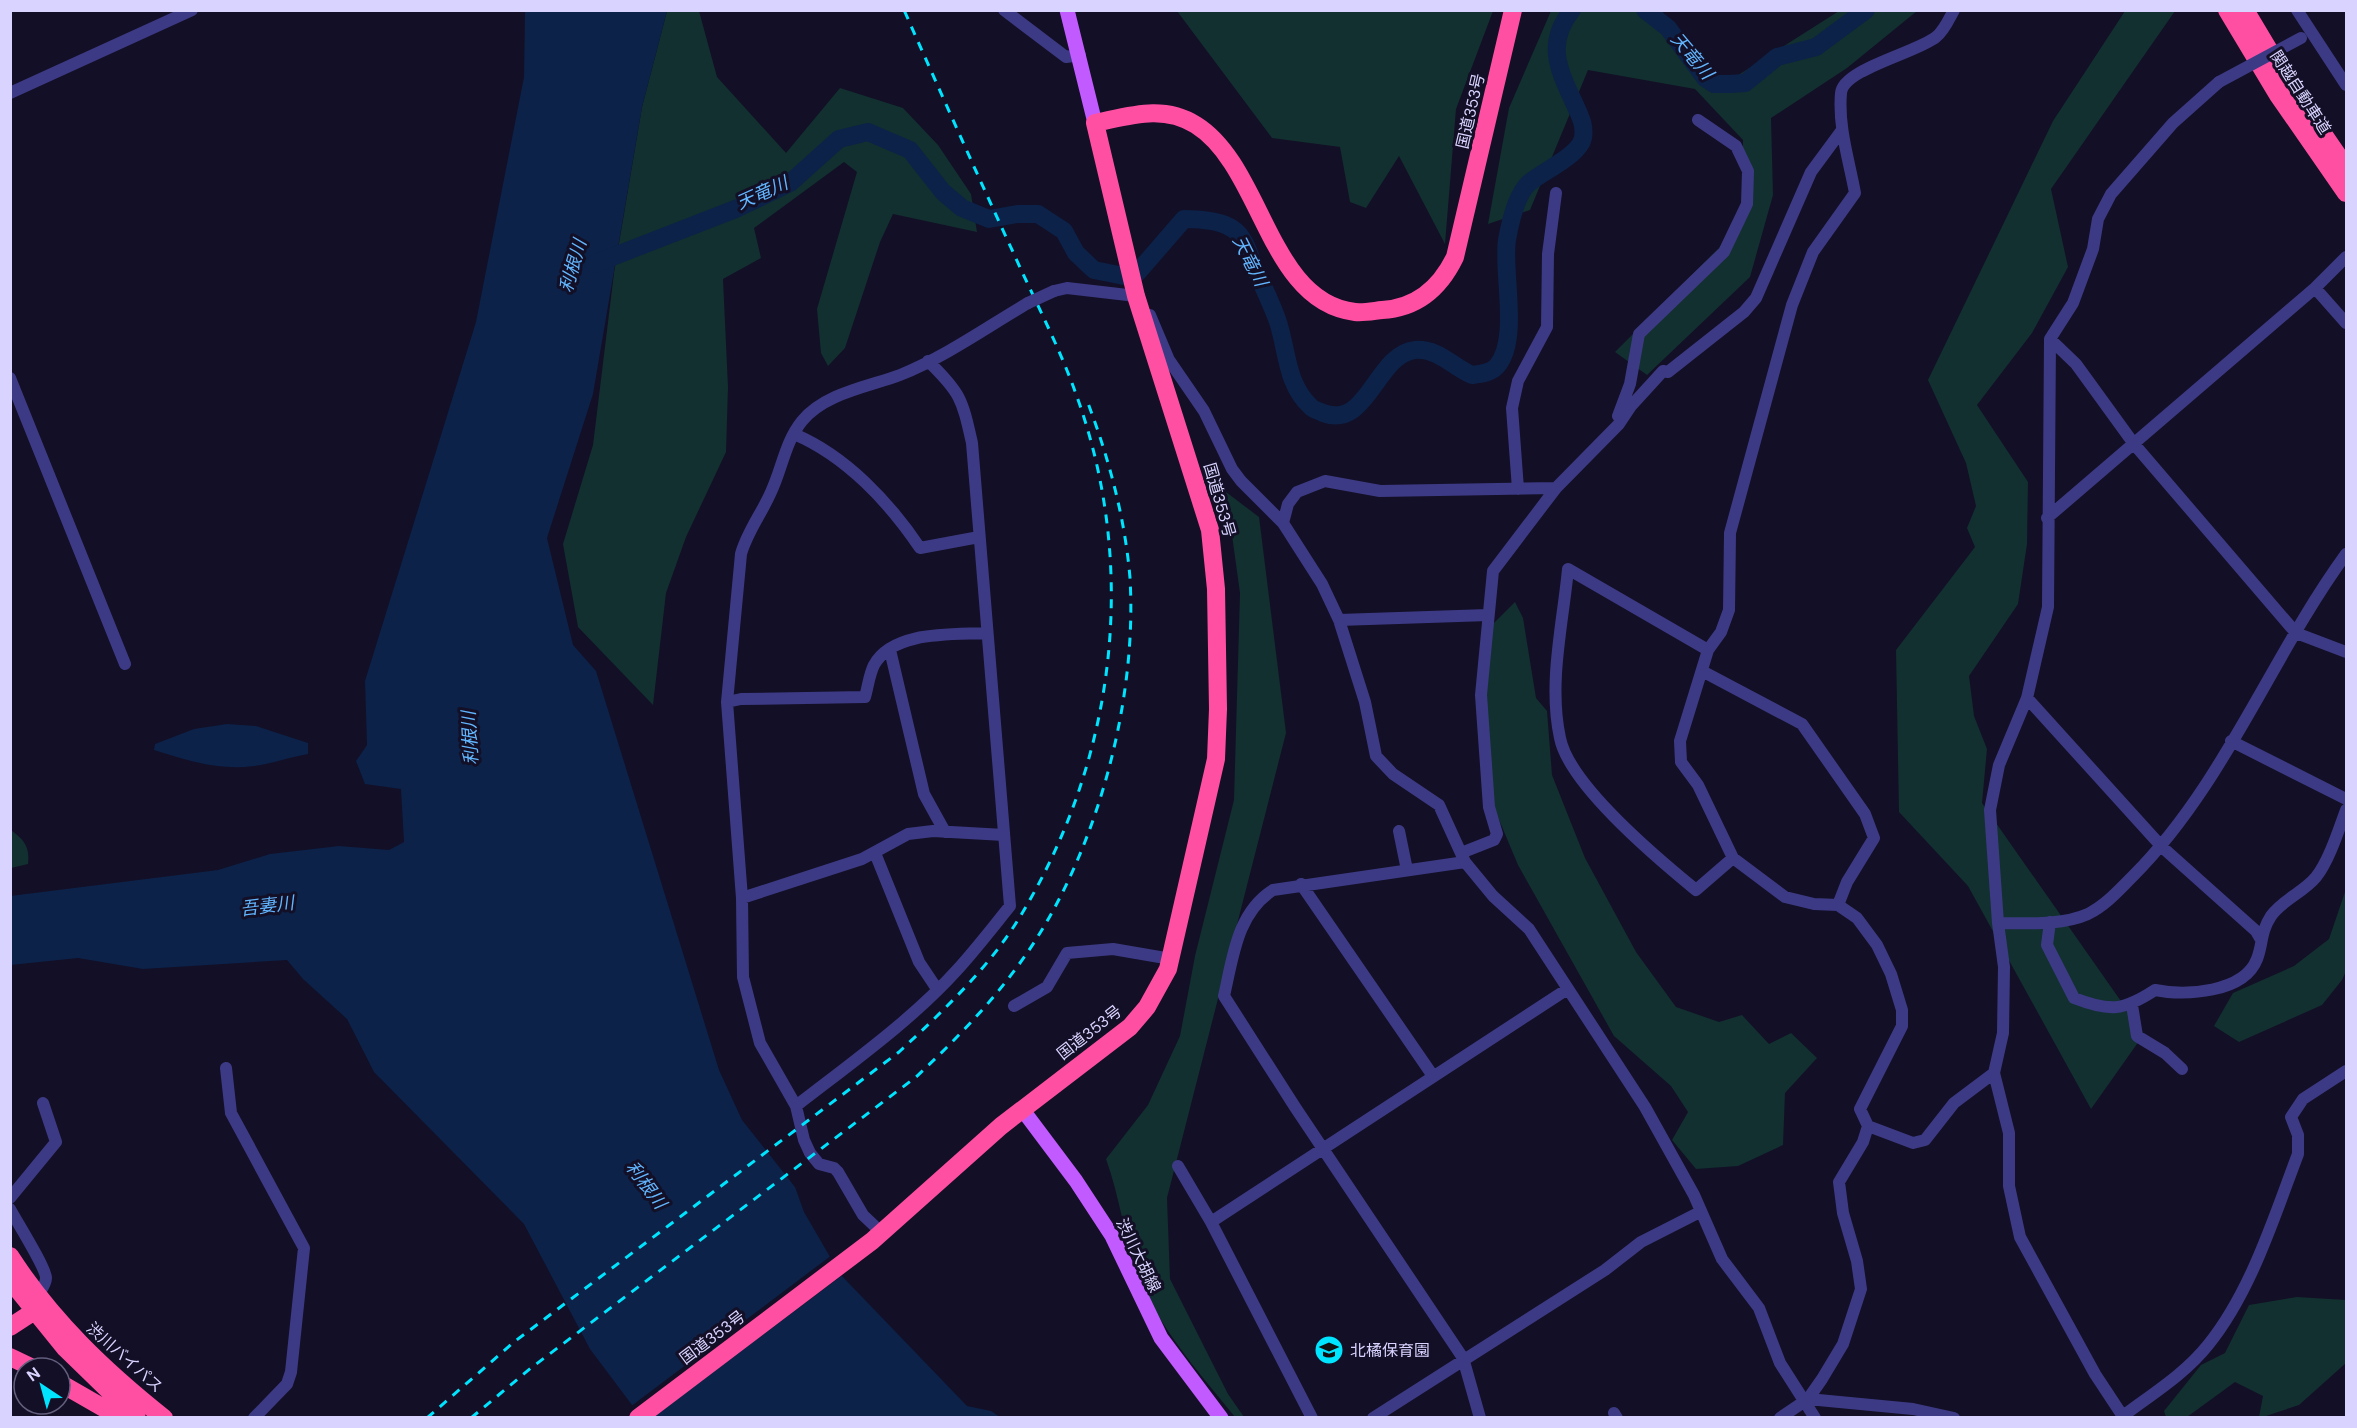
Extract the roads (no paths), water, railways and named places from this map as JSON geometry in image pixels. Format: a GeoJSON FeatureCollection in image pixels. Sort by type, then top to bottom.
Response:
{"type":"FeatureCollection","features":[{"type":"Feature","properties":{"kind":"highway","name":"国道353号"},"geometry":{"type":"LineString","coordinates":[[638,1418],[877,1237],[1022,1109],[1130,1027],[1159,989],[1171,959],[1218,740],[1214,549],[1205,511],[1164,389],[1135,290],[1095,123],[1149,112],[1174,116],[1197,125],[1224,151],[1289,266],[1310,293],[1357,313],[1391,310],[1416,301],[1430,292],[1440,282],[1455,257],[1512,10]]}},
{"type":"Feature","properties":{"kind":"highway","name":"関越自動車道"},"geometry":{"type":"LineString","coordinates":[[2227,10],[2278,95],[2346,193]]}},
{"type":"Feature","properties":{"kind":"highway","name":"関越自動車道"},"geometry":{"type":"LineString","coordinates":[[2245,10],[2294,90],[2346,166]]}},
{"type":"Feature","properties":{"kind":"highway"},"geometry":{"type":"LineString","coordinates":[[10,1256],[26,1302]]}},
{"type":"Feature","properties":{"kind":"highway"},"geometry":{"type":"LineString","coordinates":[[10,1280],[26,1302]]}},
{"type":"Feature","properties":{"kind":"highway"},"geometry":{"type":"LineString","coordinates":[[10,1327],[26,1302]]}},
{"type":"Feature","properties":{"kind":"highway","name":"渋川バイパス"},"geometry":{"type":"LineString","coordinates":[[26,1302],[101,1386],[137,1418]]}},
{"type":"Feature","properties":{"kind":"highway","name":"渋川バイパス"},"geometry":{"type":"LineString","coordinates":[[26,1302],[164,1418]]}},
{"type":"Feature","properties":{"kind":"highway"},"geometry":{"type":"LineString","coordinates":[[72,1390],[121,1418]]}},
{"type":"Feature","properties":{"kind":"main road"},"geometry":{"type":"LineString","coordinates":[[1067,10],[1095,123]]}},
{"type":"Feature","properties":{"kind":"main road","name":"渋川大胡線"},"geometry":{"type":"LineString","coordinates":[[1022,1109],[1112,1236],[1161,1338],[1221,1418]]}},
{"type":"Feature","properties":{"kind":"street"},"geometry":{"type":"LineString","coordinates":[[10,93],[192,10]]}},
{"type":"Feature","properties":{"kind":"street"},"geometry":{"type":"LineString","coordinates":[[1004,10],[1066,57],[1080,55]]}},
{"type":"Feature","properties":{"kind":"street"},"geometry":{"type":"LineString","coordinates":[[1780,1418],[1806,1400],[1843,1344],[1861,1289],[1857,1261],[1843,1213],[1839,1182],[1848,1163],[1863,1142],[1868,1126],[1860,1109],[1902,1026],[1902,1010],[1892,974],[1877,945],[1857,918],[1838,905],[1814,904],[1785,897],[1733,858],[1698,785],[1681,762],[1680,741],[1708,650],[1721,632],[1729,610],[1730,533],[1792,305],[1813,252],[1855,193],[1842,129],[1841,92],[1844,83],[1859,72],[1919,49],[1939,36],[1954,10]]}},
{"type":"Feature","properties":{"kind":"street"},"geometry":{"type":"LineString","coordinates":[[2296,10],[2306,35],[2346,85]]}},
{"type":"Feature","properties":{"kind":"street"},"geometry":{"type":"LineString","coordinates":[[2306,35],[2219,82],[2173,123],[2111,195],[2098,219],[2092,249],[2073,303],[2050,339],[2048,607],[2027,698],[1999,765],[1990,810],[1998,923],[2004,967],[2003,1033],[1994,1073],[2009,1133],[2009,1186],[2020,1237],[2095,1374],[2123,1417],[2188,1366],[2208,1345],[2248,1278],[2298,1154],[2298,1135],[2291,1117],[2303,1100],[2346,1071]]}},
{"type":"Feature","properties":{"kind":"street"},"geometry":{"type":"LineString","coordinates":[[1612,431],[1630,384],[1639,334],[1724,252],[1747,204],[1748,171],[1736,146],[1698,120]]}},
{"type":"Feature","properties":{"kind":"street"},"geometry":{"type":"LineString","coordinates":[[1480,1418],[1463,1358],[1224,996],[1238,933],[1252,908],[1273,890],[1301,884],[1407,870],[1463,857],[1494,840],[1497,834],[1489,807],[1481,695],[1493,571],[1556,488],[1612,431],[1630,406],[1663,371],[1668,372],[1752,302],[1811,172],[1842,129]]}},
{"type":"Feature","properties":{"kind":"street"},"geometry":{"type":"LineString","coordinates":[[1518,489],[1512,408],[1518,381],[1547,327],[1548,254],[1556,193]]}},
{"type":"Feature","properties":{"kind":"street"},"geometry":{"type":"LineString","coordinates":[[2047,518],[2315,288],[2346,257]]}},
{"type":"Feature","properties":{"kind":"street"},"geometry":{"type":"LineString","coordinates":[[877,1237],[838,1172],[834,1168],[819,1164],[810,1153],[804,1140],[796,1106],[763,1052],[743,977],[742,898],[727,702],[741,554],[745,540],[771,492],[785,450],[802,420],[830,401],[856,388],[901,375],[1028,303],[1054,291],[1067,288],[1135,290],[1148,311],[1169,360],[1204,411],[1232,469],[1283,523],[1322,584],[1339,620],[1365,702],[1376,756],[1393,774],[1439,805],[1463,857],[1493,896],[1529,929],[1566,990],[1645,1107],[1694,1195],[1722,1259],[1759,1308],[1780,1363],[1806,1400],[1815,1418]]}},
{"type":"Feature","properties":{"kind":"street"},"geometry":{"type":"LineString","coordinates":[[2315,288],[2346,323]]}},
{"type":"Feature","properties":{"kind":"street"},"geometry":{"type":"LineString","coordinates":[[2050,339],[2076,364],[2134,444],[2296,633],[2346,652]]}},
{"type":"Feature","properties":{"kind":"street"},"geometry":{"type":"LineString","coordinates":[[796,1106],[873,1046],[937,989],[957,970],[1010,906],[972,443],[963,401],[950,382],[928,361]]}},
{"type":"Feature","properties":{"kind":"street"},"geometry":{"type":"LineString","coordinates":[[10,378],[125,664]]}},
{"type":"Feature","properties":{"kind":"street"},"geometry":{"type":"LineString","coordinates":[[794,434],[813,442],[872,489],[899,517],[920,548],[979,537]]}},
{"type":"Feature","properties":{"kind":"street"},"geometry":{"type":"LineString","coordinates":[[1283,523],[1288,504],[1297,492],[1325,481],[1380,491],[1556,488]]}},
{"type":"Feature","properties":{"kind":"street"},"geometry":{"type":"LineString","coordinates":[[1998,923],[2050,922],[2085,915],[2104,905],[2162,847],[2231,741],[2346,554]]}},
{"type":"Feature","properties":{"kind":"street"},"geometry":{"type":"LineString","coordinates":[[1708,650],[1569,569],[1556,688],[1560,739],[1575,773],[1651,853],[1696,890],[1733,858]]}},
{"type":"Feature","properties":{"kind":"street"},"geometry":{"type":"LineString","coordinates":[[1339,620],[1488,615]]}},
{"type":"Feature","properties":{"kind":"street"},"geometry":{"type":"LineString","coordinates":[[727,702],[741,699],[866,697],[873,667],[890,650],[929,634],[987,633]]}},
{"type":"Feature","properties":{"kind":"street"},"geometry":{"type":"LineString","coordinates":[[890,650],[924,794],[945,832]]}},
{"type":"Feature","properties":{"kind":"street"},"geometry":{"type":"LineString","coordinates":[[1702,671],[1802,724],[1865,814],[1874,838],[1847,882],[1838,905]]}},
{"type":"Feature","properties":{"kind":"street"},"geometry":{"type":"LineString","coordinates":[[2027,698],[2162,847],[2256,931],[2260,938]]}},
{"type":"Feature","properties":{"kind":"street"},"geometry":{"type":"LineString","coordinates":[[2231,741],[2346,799]]}},
{"type":"Feature","properties":{"kind":"street"},"geometry":{"type":"LineString","coordinates":[[2050,922],[2048,945],[2074,998],[2112,1009],[2132,1005],[2155,990],[2169,993],[2208,992],[2237,980],[2250,971],[2258,958],[2260,938],[2272,915],[2316,876],[2346,810]]}},
{"type":"Feature","properties":{"kind":"street"},"geometry":{"type":"LineString","coordinates":[[1399,831],[1407,870]]}},
{"type":"Feature","properties":{"kind":"street"},"geometry":{"type":"LineString","coordinates":[[742,898],[875,853],[908,834],[945,832],[1004,835]]}},
{"type":"Feature","properties":{"kind":"street"},"geometry":{"type":"LineString","coordinates":[[875,853],[919,962],[937,989]]}},
{"type":"Feature","properties":{"kind":"street"},"geometry":{"type":"LineString","coordinates":[[1301,884],[1433,1076]]}},
{"type":"Feature","properties":{"kind":"street"},"geometry":{"type":"LineString","coordinates":[[1014,1006],[1047,987],[1067,953],[1113,949],[1171,959]]}},
{"type":"Feature","properties":{"kind":"street"},"geometry":{"type":"LineString","coordinates":[[1211,1222],[1566,990]]}},
{"type":"Feature","properties":{"kind":"street"},"geometry":{"type":"LineString","coordinates":[[2132,1005],[2138,1036],[2165,1053],[2182,1070]]}},
{"type":"Feature","properties":{"kind":"street"},"geometry":{"type":"LineString","coordinates":[[226,1068],[231,1113],[304,1248],[291,1372],[287,1384],[254,1418]]}},
{"type":"Feature","properties":{"kind":"street"},"geometry":{"type":"LineString","coordinates":[[1868,1126],[1913,1143],[1925,1140],[1954,1102],[1994,1073]]}},
{"type":"Feature","properties":{"kind":"street"},"geometry":{"type":"LineString","coordinates":[[10,1198],[56,1142],[43,1102]]}},
{"type":"Feature","properties":{"kind":"street"},"geometry":{"type":"LineString","coordinates":[[1178,1166],[1211,1222],[1312,1418]]}},
{"type":"Feature","properties":{"kind":"street"},"geometry":{"type":"LineString","coordinates":[[10,1209],[30,1248],[44,1265],[46,1278],[26,1302]]}},
{"type":"Feature","properties":{"kind":"street"},"geometry":{"type":"LineString","coordinates":[[1373,1418],[1388,1414],[1463,1358],[1605,1270],[1641,1242],[1700,1212]]}},
{"type":"Feature","properties":{"kind":"street"},"geometry":{"type":"LineString","coordinates":[[1806,1400],[1913,1409],[1954,1418]]}},
{"type":"Feature","properties":{"kind":"water"},"geometry":{"type":"Polygon","coordinates":[[[525,11],[667,11],[642,107],[593,394],[547,538],[573,645],[596,671],[719,1070],[742,1120],[795,1187],[804,1212],[840,1274],[967,1406],[991,1411],[1000,1417],[641,1417],[590,1349],[524,1224],[374,1072],[347,1019],[303,979],[287,960],[143,969],[78,958],[11,965],[10,896],[218,870],[270,854],[339,846],[389,850],[404,842],[401,789],[365,784],[356,761],[367,745],[365,681],[476,322],[524,77],[525,11]]]}},
{"type":"Feature","properties":{"kind":"water"},"geometry":{"type":"Polygon","coordinates":[[[227,724],[256,726],[308,743],[308,754],[261,765],[228,767],[203,764],[154,750],[155,744],[194,729],[227,724]]]}},
{"type":"Feature","properties":{"kind":"waterway","name":"天竜川"},"geometry":{"type":"LineString","coordinates":[[594,264],[738,208],[790,183],[839,139],[868,132],[910,150],[943,192],[962,208],[989,219],[1017,214],[1038,214],[1064,231],[1076,253],[1094,270],[1124,276],[1138,272],[1184,219],[1216,222],[1233,229],[1246,245],[1274,312],[1296,387],[1312,408],[1323,413],[1338,415],[1351,411],[1362,402],[1390,364],[1402,355],[1415,350],[1438,355],[1472,375],[1489,372],[1497,366],[1504,354],[1509,323],[1507,240],[1517,203],[1528,184],[1575,151],[1583,138],[1582,122],[1560,70],[1557,47],[1563,23],[1572,10]]}},
{"type":"Feature","properties":{"kind":"waterway","name":"天竜川"},"geometry":{"type":"LineString","coordinates":[[1645,10],[1668,28],[1705,78],[1714,84],[1745,83],[1777,57],[1816,47],[1866,10]]}},
{"type":"Feature","properties":{"kind":"railway"},"geometry":{"type":"LineString","coordinates":[[427,1418],[514,1342],[899,1052],[932,1021],[965,988],[1009,934],[1053,855],[1079,792],[1097,727],[1108,660],[1111,593],[1107,526],[1096,460],[1076,394],[1062,358],[904,10]]}},
{"type":"Feature","properties":{"kind":"railway"},"geometry":{"type":"LineString","coordinates":[[471,1418],[531,1368],[916,1077],[983,1009],[1013,972],[1040,933],[1062,894],[1097,808],[1121,716],[1131,623],[1128,555],[1120,509],[1086,398]]}},
{"type":"Feature","properties":{"kind":"place","name":"北橘保育園"},"geometry":{"type":"Point","coordinates":[1329,1350]}},
{"type":"Feature","properties":{"kind":"water label","name":"利根川"},"geometry":{"type":"Point","coordinates":[573,266]}},
{"type":"Feature","properties":{"kind":"water label","name":"利根川"},"geometry":{"type":"Point","coordinates":[470,738]}},
{"type":"Feature","properties":{"kind":"water label","name":"吾妻川"},"geometry":{"type":"Point","coordinates":[267,906]}},
{"type":"Feature","properties":{"kind":"water label","name":"利根川"},"geometry":{"type":"Point","coordinates":[646,1185]}}]}
